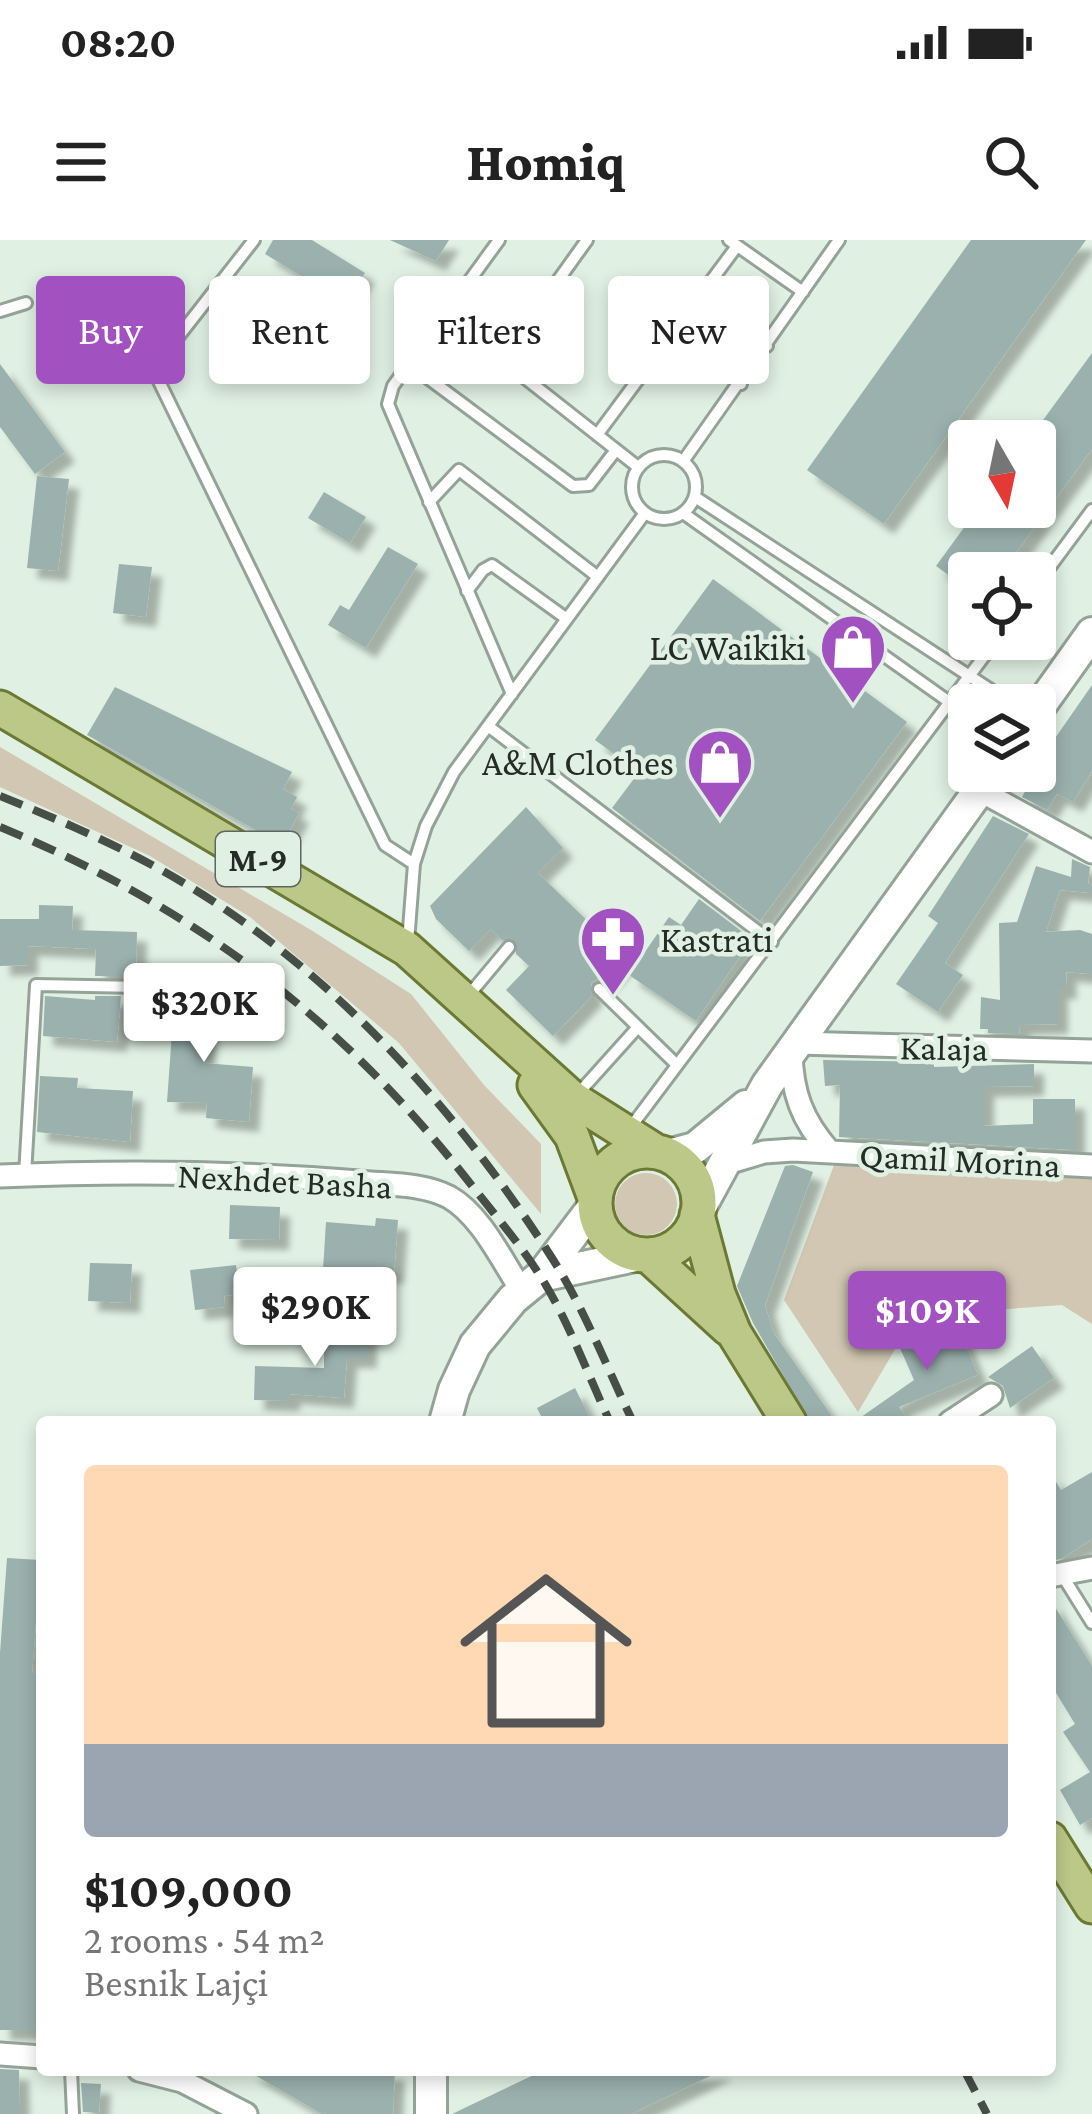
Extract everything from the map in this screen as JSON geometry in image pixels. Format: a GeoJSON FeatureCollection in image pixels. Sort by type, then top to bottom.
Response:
{"type":"FeatureCollection","features":[{"type":"Feature","properties":{"kind":"main road","name":"M-9"},"geometry":{"type":"LineString","coordinates":[[0,708],[407,949],[573,1099],[689,1172],[699,1197],[698,1213],[718,1294],[734,1333],[785,1416]]}},
{"type":"Feature","properties":{"kind":"main road","name":"M-9"},"geometry":{"type":"LineString","coordinates":[[499,1035],[561,1117],[581,1155],[604,1234],[626,1252],[644,1255],[734,1333]]}},
{"type":"Feature","properties":{"kind":"main road"},"geometry":{"type":"LineString","coordinates":[[594,1200],[598,1181],[616,1161],[628,1154],[662,1153]]}},
{"type":"Feature","properties":{"kind":"main road"},"geometry":{"type":"LineString","coordinates":[[644,1255],[679,1244],[689,1235],[698,1213]]}},
{"type":"Feature","properties":{"kind":"main road"},"geometry":{"type":"LineString","coordinates":[[1056,1849],[1092,1906]]}},
{"type":"Feature","properties":{"kind":"street"},"geometry":{"type":"LineString","coordinates":[[1055,684],[1092,633]]}},
{"type":"Feature","properties":{"kind":"street"},"geometry":{"type":"LineString","coordinates":[[698,1213],[767,1085],[978,792]]}},
{"type":"Feature","properties":{"kind":"street"},"geometry":{"type":"LineString","coordinates":[[1002,792],[1092,852]]}},
{"type":"Feature","properties":{"kind":"street","name":"Kalaja"},"geometry":{"type":"LineString","coordinates":[[794,1048],[1092,1051]]}},
{"type":"Feature","properties":{"kind":"street","name":"Qamil Morina"},"geometry":{"type":"LineString","coordinates":[[794,1048],[798,1105],[804,1121],[829,1151]]}},
{"type":"Feature","properties":{"kind":"street"},"geometry":{"type":"LineString","coordinates":[[662,1153],[695,1148],[767,1085]]}},
{"type":"Feature","properties":{"kind":"street","name":"Qamil Morina"},"geometry":{"type":"LineString","coordinates":[[724,1164],[764,1152],[829,1151],[1092,1166]]}},
{"type":"Feature","properties":{"kind":"street","name":"Nexhdet Basha"},"geometry":{"type":"LineString","coordinates":[[0,1176],[185,1173],[427,1188],[453,1199],[531,1284]]}},
{"type":"Feature","properties":{"kind":"street"},"geometry":{"type":"LineString","coordinates":[[447,1416],[475,1345],[531,1284],[594,1200]]}},
{"type":"Feature","properties":{"kind":"street"},"geometry":{"type":"LineString","coordinates":[[531,1284],[558,1270],[644,1255]]}},
{"type":"Feature","properties":{"kind":"street"},"geometry":{"type":"LineString","coordinates":[[959,1416],[991,1395]]}},
{"type":"Feature","properties":{"kind":"street"},"geometry":{"type":"LineString","coordinates":[[1056,1575],[1092,1568]]}},
{"type":"Feature","properties":{"kind":"street"},"geometry":{"type":"LineString","coordinates":[[0,2054],[36,2057]]}},
{"type":"Feature","properties":{"kind":"street"},"geometry":{"type":"LineString","coordinates":[[162,2076],[246,2114]]}},
{"type":"Feature","properties":{"kind":"street"},"geometry":{"type":"LineString","coordinates":[[431,2076],[431,2114]]}},
{"type":"Feature","properties":{"kind":"lane"},"geometry":{"type":"LineString","coordinates":[[254,240],[153,369],[385,845],[414,864]]}},
{"type":"Feature","properties":{"kind":"lane"},"geometry":{"type":"LineString","coordinates":[[474,276],[500,240]]}},
{"type":"Feature","properties":{"kind":"lane"},"geometry":{"type":"LineString","coordinates":[[561,276],[587,240]]}},
{"type":"Feature","properties":{"kind":"lane"},"geometry":{"type":"LineString","coordinates":[[769,343],[834,242]]}},
{"type":"Feature","properties":{"kind":"lane"},"geometry":{"type":"LineString","coordinates":[[712,276],[733,243],[803,292]]}},
{"type":"Feature","properties":{"kind":"lane"},"geometry":{"type":"LineString","coordinates":[[0,311],[26,303]]}},
{"type":"Feature","properties":{"kind":"lane"},"geometry":{"type":"LineString","coordinates":[[394,384],[388,404],[512,694]]}},
{"type":"Feature","properties":{"kind":"lane"},"geometry":{"type":"LineString","coordinates":[[436,384],[573,486],[589,485],[616,450]]}},
{"type":"Feature","properties":{"kind":"lane"},"geometry":{"type":"LineString","coordinates":[[532,384],[638,467]]}},
{"type":"Feature","properties":{"kind":"lane"},"geometry":{"type":"LineString","coordinates":[[597,435],[634,384]]}},
{"type":"Feature","properties":{"kind":"lane"},"geometry":{"type":"LineString","coordinates":[[684,460],[741,384]]}},
{"type":"Feature","properties":{"kind":"lane"},"geometry":{"type":"LineString","coordinates":[[654,455],[684,460],[695,477],[695,497],[683,513],[664,519],[645,513],[631,486],[638,467],[654,455]]}},
{"type":"Feature","properties":{"kind":"lane"},"geometry":{"type":"LineString","coordinates":[[429,502],[459,470],[598,577]]}},
{"type":"Feature","properties":{"kind":"lane"},"geometry":{"type":"LineString","coordinates":[[695,497],[982,684]]}},
{"type":"Feature","properties":{"kind":"lane"},"geometry":{"type":"LineString","coordinates":[[1056,559],[1092,510]]}},
{"type":"Feature","properties":{"kind":"lane"},"geometry":{"type":"LineString","coordinates":[[407,949],[414,864],[426,826],[454,772],[645,513]]}},
{"type":"Feature","properties":{"kind":"lane"},"geometry":{"type":"LineString","coordinates":[[683,513],[948,701]]}},
{"type":"Feature","properties":{"kind":"lane"},"geometry":{"type":"LineString","coordinates":[[467,591],[491,565],[567,620]]}},
{"type":"Feature","properties":{"kind":"lane"},"geometry":{"type":"LineString","coordinates":[[964,684],[982,660]]}},
{"type":"Feature","properties":{"kind":"lane"},"geometry":{"type":"LineString","coordinates":[[625,1135],[948,705]]}},
{"type":"Feature","properties":{"kind":"lane"},"geometry":{"type":"LineString","coordinates":[[488,726],[772,942]]}},
{"type":"Feature","properties":{"kind":"lane"},"geometry":{"type":"LineString","coordinates":[[465,1001],[509,946]]}},
{"type":"Feature","properties":{"kind":"lane"},"geometry":{"type":"LineString","coordinates":[[25,1174],[36,986],[140,987]]}},
{"type":"Feature","properties":{"kind":"lane"},"geometry":{"type":"LineString","coordinates":[[599,988],[675,1064]]}},
{"type":"Feature","properties":{"kind":"lane"},"geometry":{"type":"LineString","coordinates":[[573,1099],[638,1027]]}},
{"type":"Feature","properties":{"kind":"lane"},"geometry":{"type":"LineString","coordinates":[[1056,1575],[1092,1623]]}},
{"type":"Feature","properties":{"kind":"lane"},"geometry":{"type":"LineString","coordinates":[[71,2076],[73,2114]]}},
{"type":"Feature","properties":{"kind":"shaded area"},"geometry":{"type":"Polygon","coordinates":[[[0,747],[411,994],[484,1085],[541,1144],[541,1214],[399,1043],[250,917],[150,856],[0,787],[0,747]]]}},
{"type":"Feature","properties":{"kind":"shaded area"},"geometry":{"type":"Polygon","coordinates":[[[834,1165],[1092,1179],[1092,1324],[1062,1305],[980,1311],[910,1324],[858,1412],[784,1300],[834,1165]]]}},
{"type":"Feature","properties":{"kind":"shaded area"},"geometry":{"type":"Polygon","coordinates":[[[646,1173],[668,1182],[677,1204],[668,1226],[646,1235],[624,1226],[615,1204],[624,1182],[646,1173]]]}},
{"type":"Feature","properties":{"kind":"building"},"geometry":{"type":"Polygon","coordinates":[[[273,240],[312,240],[365,273],[301,276],[265,254],[273,240]]]}},
{"type":"Feature","properties":{"kind":"building"},"geometry":{"type":"Polygon","coordinates":[[[390,240],[449,240],[436,261],[390,240]]]}},
{"type":"Feature","properties":{"kind":"building"},"geometry":{"type":"Polygon","coordinates":[[[971,240],[1086,240],[958,420],[948,420],[948,434],[884,524],[807,470],[971,240]]]}},
{"type":"Feature","properties":{"kind":"building"},"geometry":{"type":"Polygon","coordinates":[[[1092,353],[1092,449],[1056,498],[1056,420],[1043,420],[1092,353]]]}},
{"type":"Feature","properties":{"kind":"building"},"geometry":{"type":"Polygon","coordinates":[[[0,364],[65,452],[35,474],[0,427],[0,364]]]}},
{"type":"Feature","properties":{"kind":"building"},"geometry":{"type":"Polygon","coordinates":[[[37,476],[69,479],[58,571],[27,568],[37,476]]]}},
{"type":"Feature","properties":{"kind":"building"},"geometry":{"type":"Polygon","coordinates":[[[324,492],[366,517],[350,543],[308,518],[324,492]]]}},
{"type":"Feature","properties":{"kind":"building"},"geometry":{"type":"Polygon","coordinates":[[[964,528],[1034,528],[1016,552],[948,552],[948,575],[936,566],[964,528]]]}},
{"type":"Feature","properties":{"kind":"building"},"geometry":{"type":"Polygon","coordinates":[[[388,547],[418,564],[366,648],[328,625],[340,605],[349,610],[388,547]]]}},
{"type":"Feature","properties":{"kind":"building"},"geometry":{"type":"Polygon","coordinates":[[[119,564],[152,567],[146,617],[113,613],[119,564]]]}},
{"type":"Feature","properties":{"kind":"building"},"geometry":{"type":"Polygon","coordinates":[[[713,579],[907,722],[760,921],[612,808],[639,772],[595,740],[713,579]]]}},
{"type":"Feature","properties":{"kind":"building"},"geometry":{"type":"Polygon","coordinates":[[[1092,685],[1092,771],[1073,802],[1057,794],[1047,810],[1022,797],[1025,792],[1056,792],[1056,737],[1092,685]]]}},
{"type":"Feature","properties":{"kind":"building"},"geometry":{"type":"Polygon","coordinates":[[[115,687],[292,772],[283,789],[297,797],[291,809],[299,813],[282,845],[87,735],[115,687]]]}},
{"type":"Feature","properties":{"kind":"building"},"geometry":{"type":"Polygon","coordinates":[[[526,807],[563,848],[538,873],[627,959],[605,982],[591,983],[592,996],[553,1036],[506,990],[529,966],[516,954],[516,940],[502,940],[491,929],[469,951],[436,919],[430,906],[526,807]]]}},
{"type":"Feature","properties":{"kind":"building"},"geometry":{"type":"Polygon","coordinates":[[[993,816],[1029,834],[945,963],[963,975],[938,1012],[896,984],[938,923],[928,916],[993,816]]]}},
{"type":"Feature","properties":{"kind":"building"},"geometry":{"type":"Polygon","coordinates":[[[1072,859],[1090,867],[1092,893],[1060,890],[1046,932],[1092,934],[1092,974],[1066,972],[1067,989],[1058,989],[1058,1024],[1020,1025],[1019,1034],[980,1029],[981,997],[1000,1000],[999,923],[1017,922],[1036,866],[1071,877],[1072,859]]]}},
{"type":"Feature","properties":{"kind":"building"},"geometry":{"type":"Polygon","coordinates":[[[699,899],[749,937],[696,1021],[629,975],[669,917],[681,925],[699,899]]]}},
{"type":"Feature","properties":{"kind":"building"},"geometry":{"type":"Polygon","coordinates":[[[39,905],[73,906],[72,930],[137,932],[136,976],[95,976],[96,949],[28,946],[28,965],[0,966],[0,919],[39,919],[39,905]]]}},
{"type":"Feature","properties":{"kind":"building"},"geometry":{"type":"Polygon","coordinates":[[[175,991],[210,994],[204,1063],[253,1067],[249,1122],[206,1118],[207,1103],[167,1102],[175,991]]]}},
{"type":"Feature","properties":{"kind":"building"},"geometry":{"type":"Polygon","coordinates":[[[45,996],[95,1000],[95,996],[121,996],[117,1042],[43,1036],[45,996]]]}},
{"type":"Feature","properties":{"kind":"building"},"geometry":{"type":"Polygon","coordinates":[[[823,1060],[934,1062],[934,1067],[1034,1064],[1034,1086],[984,1087],[984,1126],[1033,1124],[1033,1099],[1075,1099],[1075,1150],[839,1137],[840,1085],[825,1086],[823,1060]]]}},
{"type":"Feature","properties":{"kind":"building"},"geometry":{"type":"Polygon","coordinates":[[[40,1076],[78,1078],[77,1088],[133,1091],[130,1142],[37,1132],[40,1076]]]}},
{"type":"Feature","properties":{"kind":"building"},"geometry":{"type":"Polygon","coordinates":[[[785,1166],[813,1172],[765,1305],[773,1332],[832,1416],[807,1416],[737,1286],[785,1166]]]}},
{"type":"Feature","properties":{"kind":"building"},"geometry":{"type":"Polygon","coordinates":[[[230,1205],[280,1207],[279,1240],[229,1239],[230,1205]]]}},
{"type":"Feature","properties":{"kind":"building"},"geometry":{"type":"Polygon","coordinates":[[[376,1218],[398,1220],[394,1274],[323,1270],[326,1222],[375,1226],[376,1218]]]}},
{"type":"Feature","properties":{"kind":"building"},"geometry":{"type":"Polygon","coordinates":[[[90,1263],[132,1264],[130,1303],[88,1301],[90,1263]]]}},
{"type":"Feature","properties":{"kind":"building"},"geometry":{"type":"Polygon","coordinates":[[[236,1265],[240,1294],[224,1296],[225,1307],[195,1310],[190,1270],[236,1265]]]}},
{"type":"Feature","properties":{"kind":"building"},"geometry":{"type":"Polygon","coordinates":[[[957,1325],[978,1375],[899,1407],[906,1416],[863,1416],[914,1380],[900,1348],[957,1325]]]}},
{"type":"Feature","properties":{"kind":"building"},"geometry":{"type":"Polygon","coordinates":[[[324,1327],[367,1327],[367,1358],[347,1358],[344,1398],[290,1394],[290,1401],[254,1400],[255,1366],[324,1368],[324,1327]]]}},
{"type":"Feature","properties":{"kind":"building"},"geometry":{"type":"Polygon","coordinates":[[[1032,1346],[1054,1378],[1010,1408],[1003,1386],[988,1377],[1032,1346]]]}},
{"type":"Feature","properties":{"kind":"building"},"geometry":{"type":"Polygon","coordinates":[[[575,1388],[589,1416],[541,1416],[537,1408],[575,1388]]]}},
{"type":"Feature","properties":{"kind":"building"},"geometry":{"type":"Polygon","coordinates":[[[1092,1472],[1092,1539],[1056,1560],[1056,1482],[1061,1490],[1092,1472]]]}},
{"type":"Feature","properties":{"kind":"building"},"geometry":{"type":"Polygon","coordinates":[[[7,1558],[36,1560],[32,1672],[36,1672],[36,2030],[0,2030],[0,1653],[7,1558]]]}},
{"type":"Feature","properties":{"kind":"building"},"geometry":{"type":"Polygon","coordinates":[[[1056,1609],[1092,1666],[1092,1818],[1080,1825],[1060,1790],[1090,1772],[1063,1732],[1075,1724],[1056,1693],[1056,1609]]]}},
{"type":"Feature","properties":{"kind":"building"},"geometry":{"type":"Polygon","coordinates":[[[0,2069],[19,2070],[20,2114],[0,2114],[0,2069]]]}},
{"type":"Feature","properties":{"kind":"building"},"geometry":{"type":"Polygon","coordinates":[[[256,2076],[395,2076],[393,2114],[322,2114],[256,2076]]]}},
{"type":"Feature","properties":{"kind":"building"},"geometry":{"type":"Polygon","coordinates":[[[531,2076],[710,2076],[631,2114],[452,2114],[531,2076]]]}},
{"type":"Feature","properties":{"kind":"building"},"geometry":{"type":"Polygon","coordinates":[[[81,2083],[101,2084],[99,2113],[83,2112],[81,2083]]]}},
{"type":"Feature","properties":{"kind":"railway"},"geometry":{"type":"LineString","coordinates":[[0,796],[70,825],[182,882],[237,918],[341,1001],[433,1098],[515,1203],[564,1277],[630,1416]]}},
{"type":"Feature","properties":{"kind":"railway"},"geometry":{"type":"LineString","coordinates":[[0,827],[71,859],[201,932],[261,974],[371,1071],[423,1126],[531,1263],[559,1309],[607,1416]]}},
{"type":"Feature","properties":{"kind":"railway"},"geometry":{"type":"LineString","coordinates":[[967,2076],[987,2114]]}},
{"type":"Feature","properties":{"kind":"place","name":"LC Waikiki"},"geometry":{"type":"Point","coordinates":[853,706]}},
{"type":"Feature","properties":{"kind":"place","name":"A&M Clothes"},"geometry":{"type":"Point","coordinates":[720,821]}},
{"type":"Feature","properties":{"kind":"place","name":"Kastrati"},"geometry":{"type":"Point","coordinates":[613,998]}}]}
